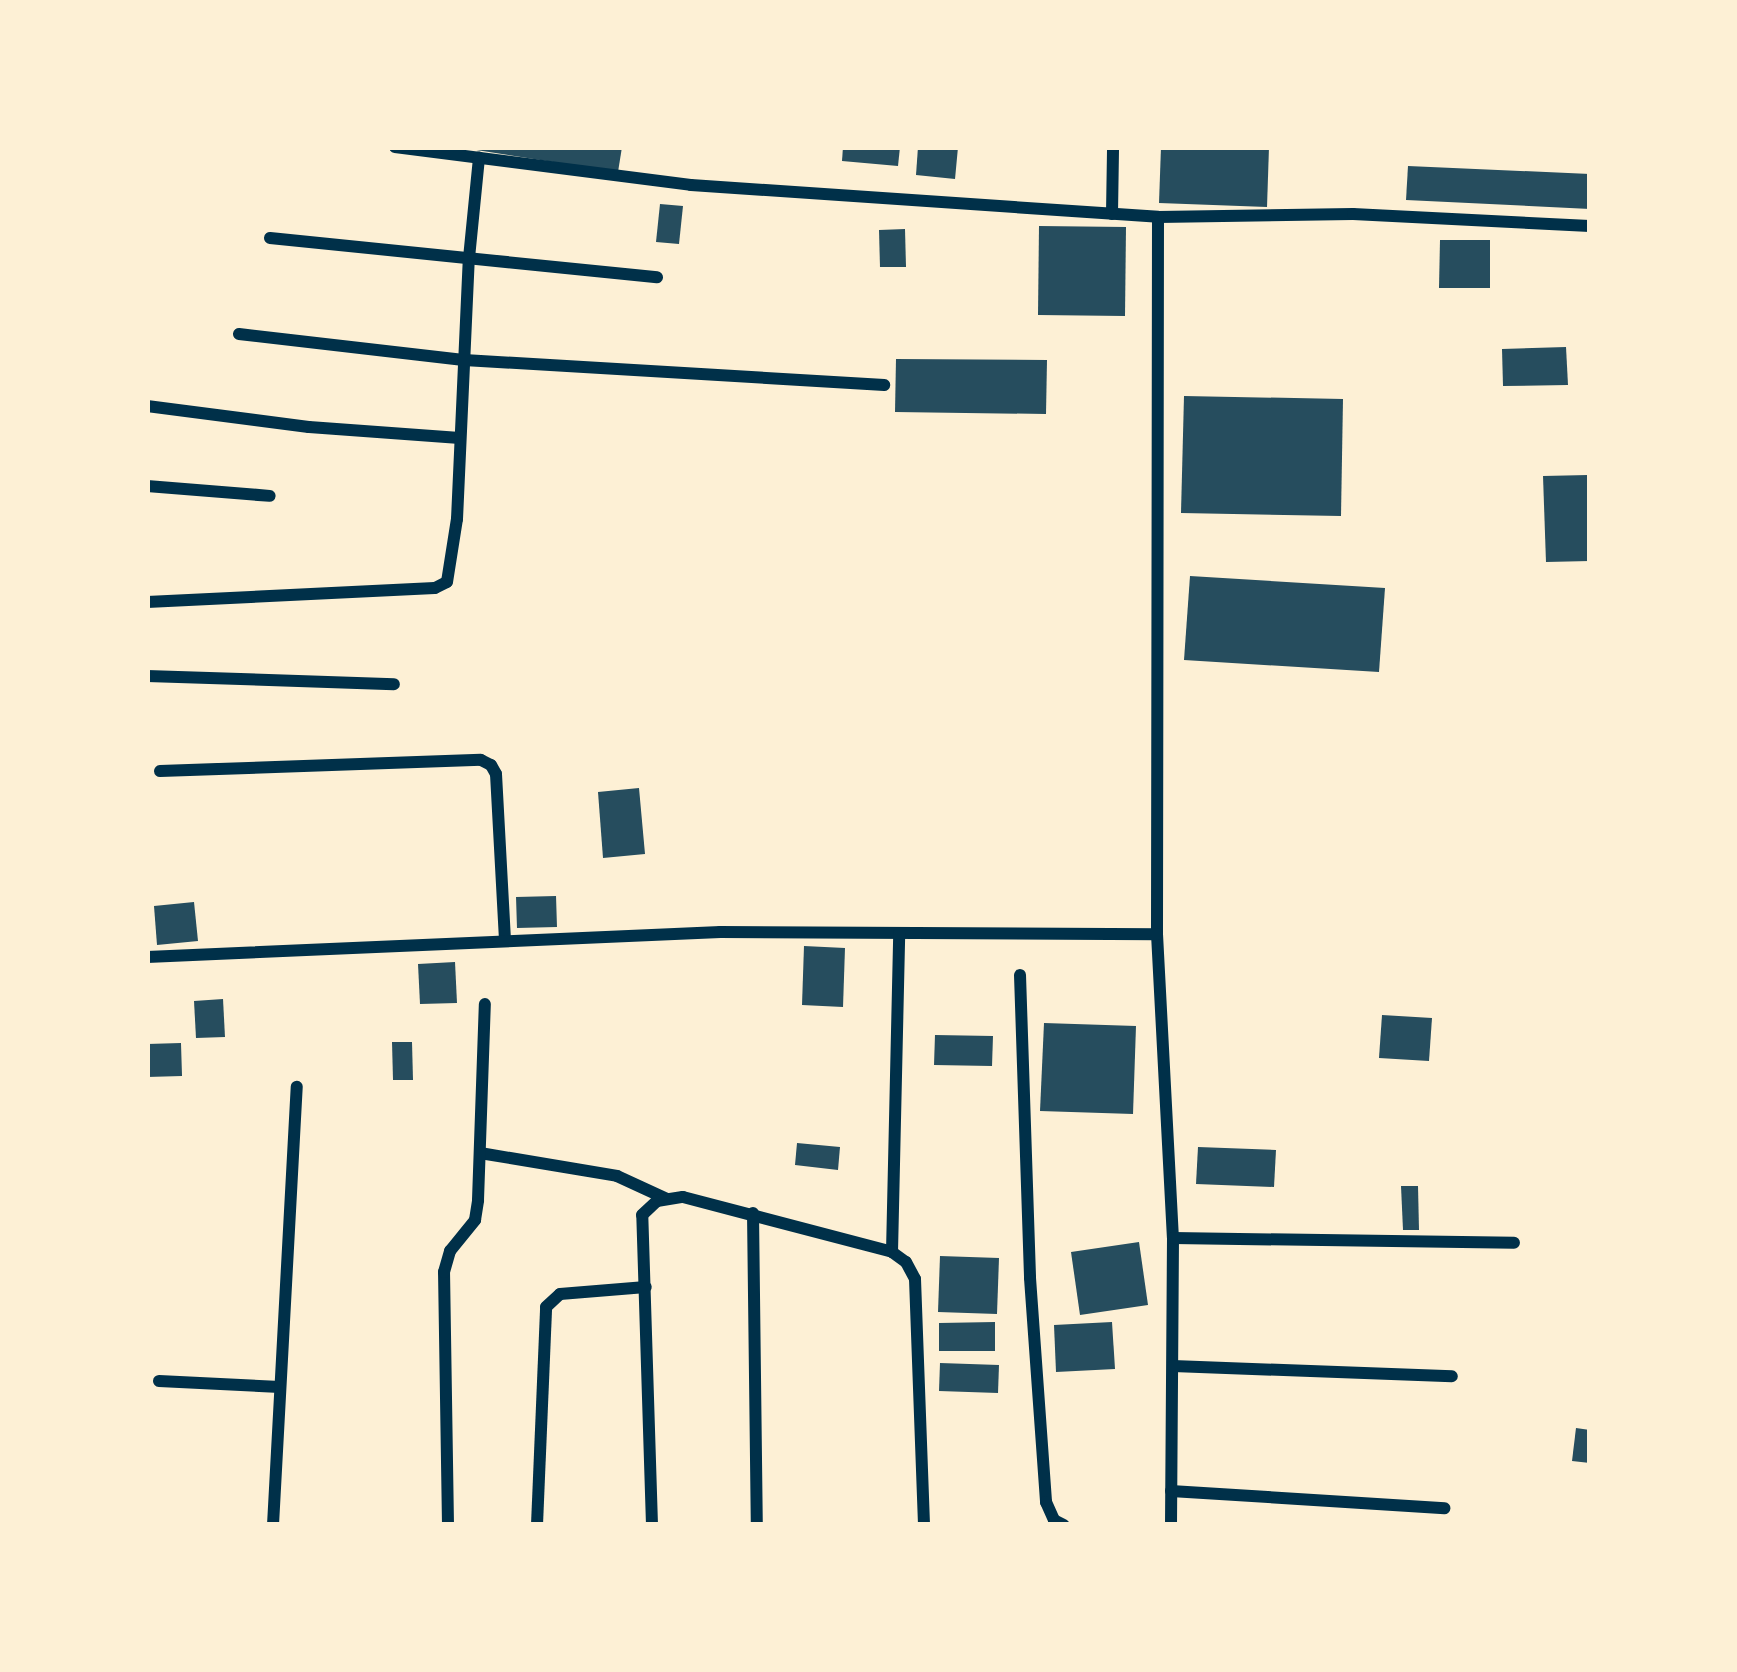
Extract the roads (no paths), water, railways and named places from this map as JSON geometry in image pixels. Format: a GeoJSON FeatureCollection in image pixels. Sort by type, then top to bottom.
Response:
{"type":"FeatureCollection","features":[{"type":"Feature","properties":{"kind":"street"},"geometry":{"type":"LineString","coordinates":[[395,147],[691,184],[1112,214],[1353,214],[1590,226]]}},
{"type":"Feature","properties":{"kind":"street"},"geometry":{"type":"LineString","coordinates":[[1112,214],[1113,147]]}},
{"type":"Feature","properties":{"kind":"street"},"geometry":{"type":"LineString","coordinates":[[147,602],[435,588],[448,582],[479,157]]}},
{"type":"Feature","properties":{"kind":"street"},"geometry":{"type":"LineString","coordinates":[[1158,217],[1157,934],[1173,1238],[1171,1525]]}},
{"type":"Feature","properties":{"kind":"street"},"geometry":{"type":"LineString","coordinates":[[270,238],[657,277]]}},
{"type":"Feature","properties":{"kind":"street"},"geometry":{"type":"LineString","coordinates":[[239,334],[464,360],[884,385]]}},
{"type":"Feature","properties":{"kind":"street"},"geometry":{"type":"LineString","coordinates":[[147,406],[309,427],[460,438]]}},
{"type":"Feature","properties":{"kind":"street"},"geometry":{"type":"LineString","coordinates":[[147,486],[270,496]]}},
{"type":"Feature","properties":{"kind":"street"},"geometry":{"type":"LineString","coordinates":[[147,676],[394,684]]}},
{"type":"Feature","properties":{"kind":"street"},"geometry":{"type":"LineString","coordinates":[[160,771],[482,760],[496,774],[505,941]]}},
{"type":"Feature","properties":{"kind":"street"},"geometry":{"type":"LineString","coordinates":[[147,957],[602,941],[720,932],[1157,934]]}},
{"type":"Feature","properties":{"kind":"street"},"geometry":{"type":"LineString","coordinates":[[892,1252],[898,1175],[899,933]]}},
{"type":"Feature","properties":{"kind":"street"},"geometry":{"type":"LineString","coordinates":[[1020,976],[1030,1278],[1044,1479],[1054,1520],[1064,1525]]}},
{"type":"Feature","properties":{"kind":"street"},"geometry":{"type":"LineString","coordinates":[[448,1525],[444,1272],[450,1251],[475,1220],[485,1004]]}},
{"type":"Feature","properties":{"kind":"street"},"geometry":{"type":"LineString","coordinates":[[273,1525],[297,1088]]}},
{"type":"Feature","properties":{"kind":"street"},"geometry":{"type":"LineString","coordinates":[[480,1153],[617,1176],[668,1199]]}},
{"type":"Feature","properties":{"kind":"street"},"geometry":{"type":"LineString","coordinates":[[652,1525],[642,1215],[668,1199],[683,1197],[892,1252],[906,1262],[915,1280],[924,1525]]}},
{"type":"Feature","properties":{"kind":"street"},"geometry":{"type":"LineString","coordinates":[[753,1213],[758,1525]]}},
{"type":"Feature","properties":{"kind":"street"},"geometry":{"type":"LineString","coordinates":[[1173,1238],[1514,1243]]}},
{"type":"Feature","properties":{"kind":"street"},"geometry":{"type":"LineString","coordinates":[[537,1525],[546,1307],[560,1294],[646,1287]]}},
{"type":"Feature","properties":{"kind":"street"},"geometry":{"type":"LineString","coordinates":[[1173,1366],[1452,1376]]}},
{"type":"Feature","properties":{"kind":"street"},"geometry":{"type":"LineString","coordinates":[[159,1381],[280,1387]]}},
{"type":"Feature","properties":{"kind":"street"},"geometry":{"type":"LineString","coordinates":[[1171,1491],[1444,1508]]}}]}
